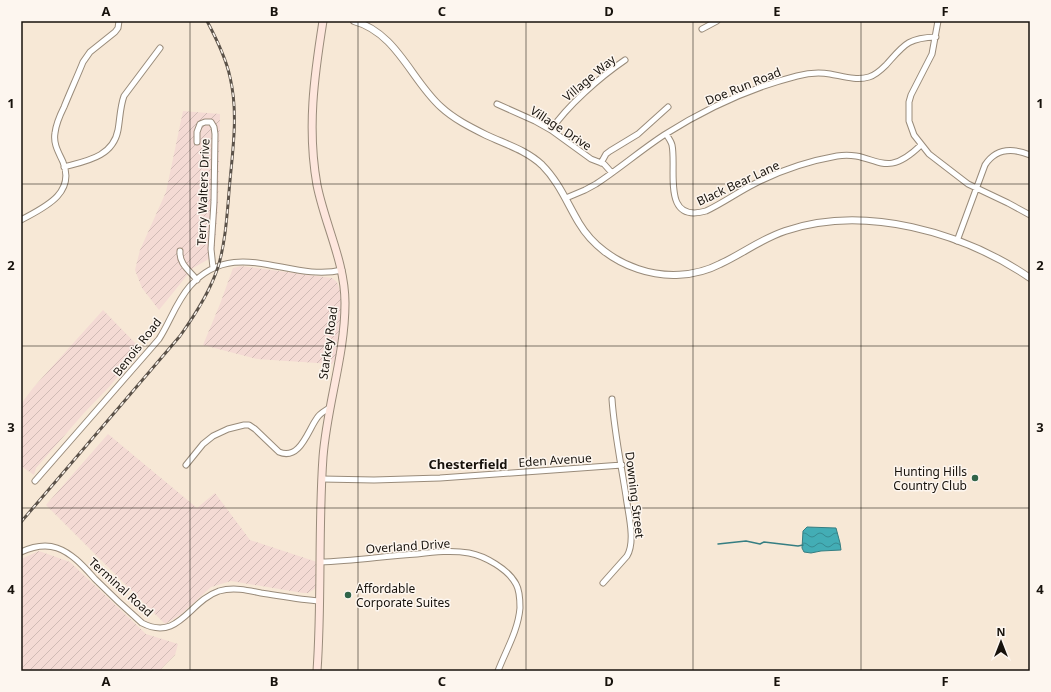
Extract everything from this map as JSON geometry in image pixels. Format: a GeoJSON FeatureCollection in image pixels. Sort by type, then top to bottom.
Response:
{"type":"FeatureCollection","features":[{"type":"Feature","properties":{"kind":"main road","name":"Starkey Road"},"geometry":{"type":"LineString","coordinates":[[317,671],[322,479],[325,435],[344,329],[345,302],[342,270],[321,204],[314,166],[312,143],[314,80],[323,21]]}},
{"type":"Feature","properties":{"kind":"street"},"geometry":{"type":"LineString","coordinates":[[21,220],[53,201],[59,195],[64,185],[64,167],[54,139],[56,126],[83,62],[90,52],[115,32],[118,28],[119,21]]}},
{"type":"Feature","properties":{"kind":"street"},"geometry":{"type":"LineString","coordinates":[[354,21],[375,30],[386,39],[431,97],[445,111],[470,127],[515,147],[531,156],[550,173],[566,198],[579,223],[599,247],[612,257],[638,269],[662,274],[682,275],[706,270],[775,235],[796,228],[824,222],[856,221],[894,224],[930,232],[990,254],[1030,278]]}},
{"type":"Feature","properties":{"kind":"street"},"geometry":{"type":"LineString","coordinates":[[702,29],[717,21]]}},
{"type":"Feature","properties":{"kind":"street"},"geometry":{"type":"LineString","coordinates":[[938,21],[936,37],[928,64],[911,95],[909,102],[909,121],[914,135],[921,145],[956,176],[976,189],[1003,200],[1030,215]]}},
{"type":"Feature","properties":{"kind":"street","name":"Doe Run Road"},"geometry":{"type":"LineString","coordinates":[[566,198],[585,190],[612,173],[666,134],[739,96],[786,79],[810,73],[857,78],[869,77],[880,70],[904,45],[910,41],[922,37],[936,37]]}},
{"type":"Feature","properties":{"kind":"street"},"geometry":{"type":"LineString","coordinates":[[64,167],[98,157],[113,144],[118,131],[124,96],[160,48]]}},
{"type":"Feature","properties":{"kind":"street","name":"Village Way"},"geometry":{"type":"LineString","coordinates":[[551,130],[566,110],[625,60]]}},
{"type":"Feature","properties":{"kind":"street","name":"Village Drive"},"geometry":{"type":"LineString","coordinates":[[497,104],[551,130],[591,159],[601,162],[612,173]]}},
{"type":"Feature","properties":{"kind":"street"},"geometry":{"type":"LineString","coordinates":[[601,162],[610,151],[638,134],[668,106]]}},
{"type":"Feature","properties":{"kind":"street","name":"Terry Walters Drive"},"geometry":{"type":"LineString","coordinates":[[196,142],[200,124],[211,122],[214,127],[215,134],[214,202],[211,249],[214,268]]}},
{"type":"Feature","properties":{"kind":"street","name":"Black Bear Lane"},"geometry":{"type":"LineString","coordinates":[[666,134],[672,145],[673,190],[676,202],[686,211],[695,213],[706,211],[767,178],[807,164],[846,155],[862,157],[878,163],[888,164],[904,159],[921,145]]}},
{"type":"Feature","properties":{"kind":"street"},"geometry":{"type":"LineString","coordinates":[[957,241],[986,163],[997,153],[1002,151],[1012,150],[1030,155]]}},
{"type":"Feature","properties":{"kind":"street"},"geometry":{"type":"LineString","coordinates":[[180,251],[179,258],[197,280]]}},
{"type":"Feature","properties":{"kind":"street","name":"Benois Road"},"geometry":{"type":"LineString","coordinates":[[35,481],[159,339],[167,327],[184,293],[207,272],[214,268],[232,263],[245,262],[256,262],[322,273],[342,270]]}},
{"type":"Feature","properties":{"kind":"street","name":"Downing Street"},"geometry":{"type":"LineString","coordinates":[[603,583],[627,556],[630,547],[630,522],[612,399]]}},
{"type":"Feature","properties":{"kind":"street"},"geometry":{"type":"LineString","coordinates":[[186,465],[202,444],[213,436],[228,429],[244,425],[249,425],[255,429],[279,452],[287,454],[291,453],[302,445],[317,418],[324,411],[330,408]]}},
{"type":"Feature","properties":{"kind":"street","name":"Eden Avenue"},"geometry":{"type":"LineString","coordinates":[[322,479],[374,480],[440,478],[622,465]]}},
{"type":"Feature","properties":{"kind":"street","name":"Terminal Road"},"geometry":{"type":"LineString","coordinates":[[21,552],[43,546],[57,548],[63,551],[80,563],[142,622],[158,628],[177,623],[205,599],[214,593],[226,589],[238,589],[320,601]]}},
{"type":"Feature","properties":{"kind":"street","name":"Overland Drive"},"geometry":{"type":"LineString","coordinates":[[320,562],[434,552],[458,552],[477,555],[492,562],[513,579],[520,599],[516,628],[498,671]]}},
{"type":"Feature","properties":{"kind":"shaded area"},"geometry":{"type":"Polygon","coordinates":[[[183,111],[220,114],[218,205],[214,256],[193,268],[159,310],[142,288],[135,270],[140,250],[166,192],[183,111]]]}},
{"type":"Feature","properties":{"kind":"shaded area"},"geometry":{"type":"Polygon","coordinates":[[[241,266],[332,278],[337,282],[341,294],[341,317],[336,358],[332,364],[257,359],[203,345],[233,268],[241,266]]]}},
{"type":"Feature","properties":{"kind":"shaded area"},"geometry":{"type":"Polygon","coordinates":[[[103,310],[141,349],[36,468],[34,475],[21,466],[21,404],[33,388],[103,310]]]}},
{"type":"Feature","properties":{"kind":"shaded area"},"geometry":{"type":"Polygon","coordinates":[[[108,434],[197,508],[215,493],[250,540],[317,562],[316,588],[308,593],[303,593],[231,581],[211,587],[180,615],[165,624],[46,505],[108,434]]]}},
{"type":"Feature","properties":{"kind":"shaded area"},"geometry":{"type":"Polygon","coordinates":[[[39,551],[70,562],[146,634],[178,644],[175,655],[159,671],[21,671],[21,559],[39,551]]]}},
{"type":"Feature","properties":{"kind":"water"},"geometry":{"type":"Polygon","coordinates":[[[807,527],[836,528],[841,550],[811,553],[804,552],[802,548],[803,531],[807,527]]]}},
{"type":"Feature","properties":{"kind":"waterway"},"geometry":{"type":"LineString","coordinates":[[718,544],[746,541],[760,544],[764,542],[798,546],[803,545]]}},
{"type":"Feature","properties":{"kind":"railway"},"geometry":{"type":"LineString","coordinates":[[21,522],[180,336],[202,303],[215,276],[222,249],[226,220],[234,134],[234,106],[233,91],[226,63],[207,21]]}},
{"type":"Feature","properties":{"kind":"place","name":"Hunting Hills Country Club"},"geometry":{"type":"Point","coordinates":[975,478]}},
{"type":"Feature","properties":{"kind":"place","name":"Affordable Corporate Suites"},"geometry":{"type":"Point","coordinates":[348,595]}},
{"type":"Feature","properties":{"kind":"district","name":"Chesterfield"},"geometry":{"type":"Point","coordinates":[468,464]}}]}
